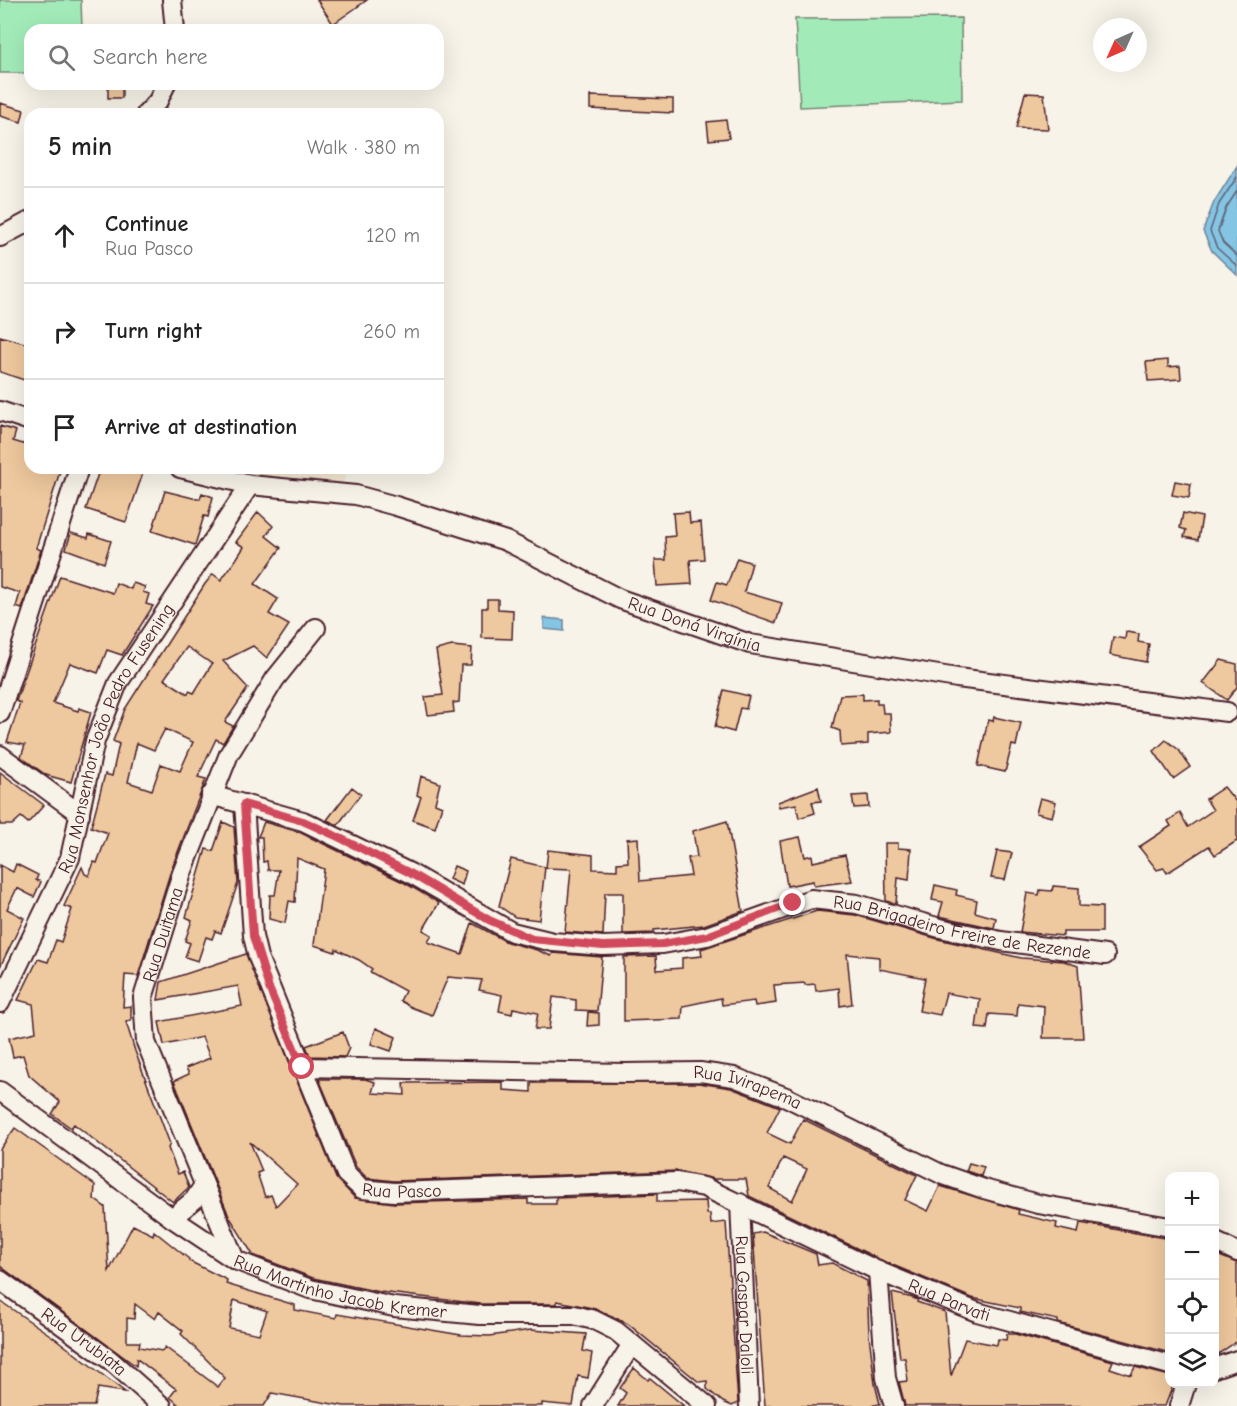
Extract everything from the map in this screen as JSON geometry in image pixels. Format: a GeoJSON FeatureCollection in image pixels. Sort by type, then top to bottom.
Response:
{"type":"FeatureCollection","features":[{"type":"Feature","properties":{"kind":"street"},"geometry":{"type":"LineString","coordinates":[[172,0],[174,24]]}},
{"type":"Feature","properties":{"kind":"street"},"geometry":{"type":"LineString","coordinates":[[152,108],[163,90]]}},
{"type":"Feature","properties":{"kind":"street"},"geometry":{"type":"LineString","coordinates":[[0,237],[24,224]]}},
{"type":"Feature","properties":{"kind":"street"},"geometry":{"type":"LineString","coordinates":[[0,411],[24,419]]}},
{"type":"Feature","properties":{"kind":"street"},"geometry":{"type":"LineString","coordinates":[[0,713],[77,474]]}},
{"type":"Feature","properties":{"kind":"street","name":"Rua Doná Virgínia"},"geometry":{"type":"LineString","coordinates":[[206,474],[250,484],[356,495],[407,509],[506,541],[620,599],[750,644],[809,656],[969,680],[1227,712]]}},
{"type":"Feature","properties":{"kind":"street","name":"Rua Monsenhor João Pedro Fusening"},"geometry":{"type":"LineString","coordinates":[[0,1003],[70,858],[81,814],[94,741],[118,683],[250,484]]}},
{"type":"Feature","properties":{"kind":"street","name":"Rua Duitama"},"geometry":{"type":"LineString","coordinates":[[235,1260],[146,1042],[143,1009],[147,979],[211,795],[229,754],[254,709],[316,628]]}},
{"type":"Feature","properties":{"kind":"street"},"geometry":{"type":"LineString","coordinates":[[0,755],[81,814]]}},
{"type":"Feature","properties":{"kind":"street","name":"Rua Brigadeiro Freire de Rezende"},"geometry":{"type":"LineString","coordinates":[[211,795],[303,821],[410,873],[512,932],[542,940],[603,946],[663,944],[707,936],[811,899],[857,904],[940,928],[1001,941],[1105,955]]}},
{"type":"Feature","properties":{"kind":"street","name":"Rua Pasco"},"geometry":{"type":"LineString","coordinates":[[244,804],[255,946],[269,988],[346,1174],[362,1189],[394,1192],[477,1191],[677,1182],[704,1187],[740,1203]]}},
{"type":"Feature","properties":{"kind":"street","name":"Rua Ivirapema"},"geometry":{"type":"LineString","coordinates":[[302,1067],[625,1073],[700,1072],[734,1077],[786,1097],[941,1174],[984,1189],[1038,1204],[1165,1226]]}},
{"type":"Feature","properties":{"kind":"street","name":"Rua Martinho Jacob Kremer"},"geometry":{"type":"LineString","coordinates":[[0,1091],[172,1218],[235,1260],[310,1289],[394,1307],[460,1314],[574,1315],[616,1331],[707,1406]]}},
{"type":"Feature","properties":{"kind":"street"},"geometry":{"type":"LineString","coordinates":[[172,1218],[194,1200],[204,1185]]}},
{"type":"Feature","properties":{"kind":"street","name":"Rua Parvati"},"geometry":{"type":"LineString","coordinates":[[740,1203],[878,1271],[976,1312],[1165,1364]]}},
{"type":"Feature","properties":{"kind":"street","name":"Rua Gaspar Daloli"},"geometry":{"type":"LineString","coordinates":[[740,1203],[749,1406]]}},
{"type":"Feature","properties":{"kind":"street"},"geometry":{"type":"LineString","coordinates":[[878,1271],[886,1378],[894,1406]]}},
{"type":"Feature","properties":{"kind":"street","name":"Rua Urubiata"},"geometry":{"type":"LineString","coordinates":[[0,1280],[110,1360],[162,1406]]}},
{"type":"Feature","properties":{"kind":"street"},"geometry":{"type":"LineString","coordinates":[[593,1406],[632,1344]]}},
{"type":"Feature","properties":{"kind":"street"},"geometry":{"type":"LineString","coordinates":[[1219,1367],[1237,1360]]}},
{"type":"Feature","properties":{"kind":"street"},"geometry":{"type":"LineString","coordinates":[[1179,1406],[1184,1388]]}},
{"type":"Feature","properties":{"kind":"shaded area"},"geometry":{"type":"Polygon","coordinates":[[[227,474],[346,474],[340,492],[227,474]]]}},
{"type":"Feature","properties":{"kind":"green space"},"geometry":{"type":"Polygon","coordinates":[[[0,0],[81,0],[82,24],[24,24],[24,73],[0,73],[0,0]]]}},
{"type":"Feature","properties":{"kind":"green space"},"geometry":{"type":"Polygon","coordinates":[[[961,18],[962,100],[800,107],[795,19],[961,18]]]}},
{"type":"Feature","properties":{"kind":"water"},"geometry":{"type":"Polygon","coordinates":[[[1237,166],[1237,275],[1212,251],[1203,231],[1214,202],[1237,166]]]}},
{"type":"Feature","properties":{"kind":"water"},"geometry":{"type":"Polygon","coordinates":[[[544,618],[564,620],[564,631],[544,629],[544,618]]]}},
{"type":"Feature","properties":{"kind":"building"},"geometry":{"type":"Polygon","coordinates":[[[317,0],[367,0],[333,24],[317,0]]]}},
{"type":"Feature","properties":{"kind":"building"},"geometry":{"type":"Polygon","coordinates":[[[108,90],[122,90],[122,98],[108,98],[108,90]]]}},
{"type":"Feature","properties":{"kind":"building"},"geometry":{"type":"Polygon","coordinates":[[[1025,93],[1044,94],[1048,129],[1016,128],[1025,93]]]}},
{"type":"Feature","properties":{"kind":"building"},"geometry":{"type":"Polygon","coordinates":[[[590,96],[673,99],[673,113],[590,109],[590,96]]]}},
{"type":"Feature","properties":{"kind":"building"},"geometry":{"type":"Polygon","coordinates":[[[0,103],[24,110],[21,122],[0,116],[0,103]]]}},
{"type":"Feature","properties":{"kind":"building"},"geometry":{"type":"Polygon","coordinates":[[[726,120],[729,138],[709,140],[707,122],[726,120]]]}},
{"type":"Feature","properties":{"kind":"building"},"geometry":{"type":"Polygon","coordinates":[[[0,336],[24,343],[24,380],[0,372],[0,336]]]}},
{"type":"Feature","properties":{"kind":"building"},"geometry":{"type":"Polygon","coordinates":[[[1168,360],[1168,367],[1180,366],[1181,379],[1148,381],[1146,362],[1168,360]]]}},
{"type":"Feature","properties":{"kind":"building"},"geometry":{"type":"Polygon","coordinates":[[[0,426],[16,431],[13,441],[24,444],[24,474],[59,474],[36,548],[41,550],[22,609],[16,607],[20,593],[0,587],[0,426]]]}},
{"type":"Feature","properties":{"kind":"building"},"geometry":{"type":"Polygon","coordinates":[[[98,474],[143,474],[126,522],[86,509],[98,474]]]}},
{"type":"Feature","properties":{"kind":"building"},"geometry":{"type":"Polygon","coordinates":[[[1175,481],[1191,484],[1189,498],[1172,495],[1175,481]]]}},
{"type":"Feature","properties":{"kind":"building"},"geometry":{"type":"Polygon","coordinates":[[[165,491],[197,499],[200,499],[202,493],[213,497],[208,517],[204,516],[195,545],[152,531],[165,491]]]}},
{"type":"Feature","properties":{"kind":"building"},"geometry":{"type":"Polygon","coordinates":[[[258,512],[273,526],[266,536],[281,548],[255,584],[278,599],[269,614],[289,625],[267,658],[253,646],[223,661],[248,688],[225,722],[233,726],[232,728],[223,743],[216,739],[198,777],[206,779],[171,870],[138,976],[125,975],[123,1007],[131,1006],[131,1020],[126,1022],[170,1144],[168,1148],[178,1174],[183,1172],[189,1187],[173,1202],[74,1124],[71,1128],[52,1114],[60,1102],[29,1075],[23,1055],[13,1057],[9,1038],[36,1032],[33,1004],[18,1000],[38,959],[48,962],[56,940],[61,942],[72,909],[64,906],[82,867],[85,874],[89,876],[94,862],[97,863],[108,833],[91,827],[105,774],[112,776],[119,744],[113,741],[125,709],[205,584],[213,574],[221,580],[235,561],[244,547],[236,542],[258,512]],[[187,647],[164,679],[188,694],[189,691],[194,693],[212,664],[187,647]],[[165,729],[154,750],[137,743],[128,782],[152,790],[161,764],[180,771],[193,742],[165,729]]]}},
{"type":"Feature","properties":{"kind":"building"},"geometry":{"type":"Polygon","coordinates":[[[689,512],[690,523],[701,522],[704,559],[690,560],[692,584],[657,586],[655,560],[666,560],[665,537],[675,536],[673,513],[689,512]]]}},
{"type":"Feature","properties":{"kind":"building"},"geometry":{"type":"Polygon","coordinates":[[[1183,513],[1202,517],[1198,540],[1184,537],[1186,530],[1180,528],[1183,513]]]}},
{"type":"Feature","properties":{"kind":"building"},"geometry":{"type":"Polygon","coordinates":[[[71,533],[88,538],[89,534],[111,541],[104,563],[66,549],[71,533]]]}},
{"type":"Feature","properties":{"kind":"building"},"geometry":{"type":"Polygon","coordinates":[[[737,558],[752,563],[744,592],[782,603],[776,623],[711,600],[717,582],[727,585],[737,558]]]}},
{"type":"Feature","properties":{"kind":"building"},"geometry":{"type":"Polygon","coordinates":[[[60,576],[113,593],[116,583],[131,589],[133,583],[145,587],[143,592],[149,594],[146,604],[153,606],[122,655],[107,650],[98,673],[70,663],[53,703],[78,711],[79,708],[91,712],[71,782],[46,775],[21,757],[25,745],[7,742],[20,703],[16,701],[60,576]]]}},
{"type":"Feature","properties":{"kind":"building"},"geometry":{"type":"Polygon","coordinates":[[[487,599],[498,599],[498,609],[513,610],[512,639],[482,638],[482,608],[487,608],[487,599]]]}},
{"type":"Feature","properties":{"kind":"building"},"geometry":{"type":"Polygon","coordinates":[[[1126,632],[1139,634],[1138,642],[1149,644],[1146,662],[1110,655],[1113,637],[1125,639],[1126,632]]]}},
{"type":"Feature","properties":{"kind":"building"},"geometry":{"type":"Polygon","coordinates":[[[452,646],[472,648],[471,665],[461,665],[459,702],[453,703],[454,712],[428,715],[425,697],[443,695],[436,650],[452,646]]]}},
{"type":"Feature","properties":{"kind":"building"},"geometry":{"type":"Polygon","coordinates":[[[1221,660],[1237,664],[1237,687],[1227,700],[1203,683],[1221,660]]]}},
{"type":"Feature","properties":{"kind":"building"},"geometry":{"type":"Polygon","coordinates":[[[724,690],[749,696],[746,709],[740,708],[734,732],[715,727],[724,690]]]}},
{"type":"Feature","properties":{"kind":"building"},"geometry":{"type":"Polygon","coordinates":[[[863,694],[863,700],[877,699],[877,704],[882,704],[883,713],[890,713],[891,732],[868,734],[868,744],[841,746],[840,731],[832,728],[840,695],[863,694]]]}},
{"type":"Feature","properties":{"kind":"building"},"geometry":{"type":"Polygon","coordinates":[[[994,717],[1021,723],[1016,746],[1012,745],[1005,772],[978,766],[988,720],[993,721],[994,717]]]}},
{"type":"Feature","properties":{"kind":"building"},"geometry":{"type":"Polygon","coordinates":[[[1166,740],[1179,750],[1190,767],[1173,779],[1154,751],[1166,740]]]}},
{"type":"Feature","properties":{"kind":"building"},"geometry":{"type":"Polygon","coordinates":[[[0,772],[44,805],[28,823],[21,817],[12,825],[0,825],[0,772]]]}},
{"type":"Feature","properties":{"kind":"building"},"geometry":{"type":"Polygon","coordinates":[[[421,776],[440,783],[435,803],[442,806],[435,828],[413,820],[421,797],[417,795],[421,776]]]}},
{"type":"Feature","properties":{"kind":"building"},"geometry":{"type":"Polygon","coordinates":[[[352,787],[361,794],[338,825],[327,820],[352,787]]]}},
{"type":"Feature","properties":{"kind":"building"},"geometry":{"type":"Polygon","coordinates":[[[818,787],[821,801],[812,802],[815,813],[799,818],[796,804],[779,807],[778,802],[818,787]]]}},
{"type":"Feature","properties":{"kind":"building"},"geometry":{"type":"Polygon","coordinates":[[[1224,787],[1237,803],[1237,841],[1215,855],[1209,846],[1167,873],[1164,868],[1157,870],[1139,847],[1171,826],[1168,821],[1180,813],[1188,827],[1213,810],[1206,799],[1224,787]]]}},
{"type":"Feature","properties":{"kind":"building"},"geometry":{"type":"Polygon","coordinates":[[[868,795],[869,807],[854,808],[852,796],[868,795]]]}},
{"type":"Feature","properties":{"kind":"building"},"geometry":{"type":"Polygon","coordinates":[[[1040,798],[1056,802],[1052,817],[1036,813],[1040,798]]]}},
{"type":"Feature","properties":{"kind":"building"},"geometry":{"type":"Polygon","coordinates":[[[727,821],[743,911],[704,925],[654,930],[654,933],[623,934],[623,893],[605,893],[603,935],[565,932],[571,869],[546,868],[548,850],[593,855],[593,869],[617,870],[617,863],[628,862],[627,839],[638,838],[640,881],[691,876],[688,858],[697,857],[693,831],[727,821]]]}},
{"type":"Feature","properties":{"kind":"building"},"geometry":{"type":"Polygon","coordinates":[[[223,822],[234,827],[238,883],[221,933],[215,931],[212,939],[206,937],[198,961],[185,957],[190,943],[185,941],[192,920],[186,917],[206,849],[213,851],[223,822]]]}},
{"type":"Feature","properties":{"kind":"building"},"geometry":{"type":"Polygon","coordinates":[[[264,822],[299,832],[405,883],[439,903],[423,930],[432,935],[428,942],[462,954],[472,923],[507,942],[551,956],[553,953],[602,957],[597,1011],[576,1010],[576,1000],[553,997],[549,1029],[535,1029],[538,1013],[513,1008],[512,1014],[499,1011],[502,995],[479,990],[482,980],[448,977],[432,1015],[400,1001],[405,991],[370,972],[372,969],[359,960],[336,949],[335,952],[314,945],[324,869],[297,858],[295,902],[289,901],[285,923],[269,919],[270,895],[275,895],[279,870],[268,870],[267,861],[263,862],[262,837],[258,837],[264,822]]]}},
{"type":"Feature","properties":{"kind":"building"},"geometry":{"type":"Polygon","coordinates":[[[800,837],[805,857],[812,855],[813,862],[845,855],[852,881],[814,886],[813,881],[787,886],[780,841],[800,837]]]}},
{"type":"Feature","properties":{"kind":"building"},"geometry":{"type":"Polygon","coordinates":[[[885,843],[898,843],[898,848],[911,849],[909,880],[898,878],[896,904],[886,901],[885,843]]]}},
{"type":"Feature","properties":{"kind":"building"},"geometry":{"type":"Polygon","coordinates":[[[997,851],[1012,853],[1005,880],[991,878],[997,851]]]}},
{"type":"Feature","properties":{"kind":"building"},"geometry":{"type":"Polygon","coordinates":[[[511,859],[545,867],[539,920],[515,917],[499,906],[511,859]]]}},
{"type":"Feature","properties":{"kind":"building"},"geometry":{"type":"Polygon","coordinates":[[[16,864],[38,875],[36,880],[41,882],[34,897],[17,888],[7,909],[24,918],[0,967],[0,865],[13,872],[16,864]]]}},
{"type":"Feature","properties":{"kind":"building"},"geometry":{"type":"Polygon","coordinates":[[[454,866],[466,871],[462,885],[449,879],[454,866]]]}},
{"type":"Feature","properties":{"kind":"building"},"geometry":{"type":"Polygon","coordinates":[[[935,885],[957,890],[956,895],[977,900],[975,912],[996,918],[994,928],[939,916],[943,902],[932,900],[935,885]]]}},
{"type":"Feature","properties":{"kind":"building"},"geometry":{"type":"Polygon","coordinates":[[[1053,886],[1079,888],[1079,906],[1102,907],[1102,932],[1063,932],[1063,936],[1020,932],[1027,893],[1039,895],[1040,890],[1052,891],[1053,886]]]}},
{"type":"Feature","properties":{"kind":"building"},"geometry":{"type":"Polygon","coordinates":[[[817,911],[855,915],[938,939],[1021,958],[1064,961],[1078,966],[1083,1038],[1043,1038],[1044,1006],[1018,1003],[1017,1016],[989,1014],[987,1029],[976,1028],[980,999],[946,993],[940,1015],[919,1011],[925,978],[879,969],[879,957],[847,954],[852,1004],[840,1006],[839,988],[816,991],[815,984],[774,985],[776,1003],[755,1006],[754,1001],[722,1005],[721,998],[683,1006],[682,1019],[624,1021],[624,957],[656,956],[657,970],[682,968],[682,958],[702,956],[701,949],[817,911]]]}},
{"type":"Feature","properties":{"kind":"building"},"geometry":{"type":"Polygon","coordinates":[[[246,954],[336,1178],[355,1198],[394,1203],[528,1199],[528,1204],[556,1204],[556,1198],[657,1194],[657,1202],[706,1201],[711,1224],[726,1222],[738,1403],[732,1406],[723,1402],[707,1389],[707,1381],[699,1382],[628,1324],[597,1309],[557,1301],[557,1304],[481,1304],[380,1292],[313,1278],[253,1255],[229,1216],[174,1081],[189,1074],[186,1068],[210,1058],[202,1037],[164,1045],[159,1022],[242,1006],[238,986],[158,1000],[161,982],[246,954]],[[250,1142],[262,1171],[257,1173],[265,1197],[271,1195],[276,1206],[297,1184],[250,1142]]]}},
{"type":"Feature","properties":{"kind":"building"},"geometry":{"type":"Polygon","coordinates":[[[588,1012],[599,1013],[599,1025],[587,1026],[588,1012]]]}},
{"type":"Feature","properties":{"kind":"building"},"geometry":{"type":"Polygon","coordinates":[[[376,1028],[396,1037],[391,1051],[371,1044],[376,1028]]]}},
{"type":"Feature","properties":{"kind":"building"},"geometry":{"type":"Polygon","coordinates":[[[343,1032],[349,1048],[345,1057],[310,1056],[306,1046],[343,1032]]]}},
{"type":"Feature","properties":{"kind":"building"},"geometry":{"type":"Polygon","coordinates":[[[319,1079],[365,1079],[375,1082],[372,1093],[405,1095],[404,1083],[503,1082],[503,1090],[531,1092],[531,1083],[699,1083],[731,1088],[780,1107],[767,1133],[790,1144],[803,1119],[917,1175],[905,1200],[928,1211],[940,1186],[1019,1210],[1018,1214],[1057,1223],[1056,1228],[1078,1233],[1080,1223],[1165,1238],[1165,1352],[1058,1323],[1058,1320],[1020,1312],[1020,1308],[972,1298],[883,1261],[749,1196],[746,1179],[714,1179],[677,1171],[394,1181],[367,1178],[356,1167],[319,1079]],[[783,1158],[769,1188],[792,1201],[807,1169],[783,1158]]]}},
{"type":"Feature","properties":{"kind":"building"},"geometry":{"type":"Polygon","coordinates":[[[15,1128],[95,1185],[94,1199],[105,1207],[109,1271],[133,1225],[153,1235],[154,1231],[189,1261],[227,1280],[226,1284],[295,1305],[295,1310],[336,1318],[337,1314],[461,1335],[490,1336],[531,1330],[586,1334],[583,1351],[592,1353],[588,1378],[578,1376],[573,1406],[542,1403],[542,1406],[344,1406],[272,1393],[264,1406],[180,1406],[170,1397],[176,1389],[137,1359],[136,1366],[0,1266],[0,1149],[15,1128]],[[234,1300],[229,1328],[259,1334],[267,1311],[234,1300]],[[135,1304],[134,1319],[127,1318],[127,1342],[140,1342],[139,1347],[162,1351],[165,1347],[218,1387],[225,1378],[181,1334],[183,1331],[159,1312],[155,1319],[135,1304]]]}},
{"type":"Feature","properties":{"kind":"building"},"geometry":{"type":"Polygon","coordinates":[[[969,1163],[984,1167],[981,1176],[966,1171],[969,1163]]]}},
{"type":"Feature","properties":{"kind":"building"},"geometry":{"type":"Polygon","coordinates":[[[763,1232],[816,1254],[818,1265],[832,1263],[867,1281],[869,1335],[880,1404],[869,1406],[765,1406],[753,1234],[763,1232]]]}},
{"type":"Feature","properties":{"kind":"building"},"geometry":{"type":"Polygon","coordinates":[[[1219,1256],[1237,1263],[1237,1341],[1219,1353],[1219,1256]]]}},
{"type":"Feature","properties":{"kind":"building"},"geometry":{"type":"Polygon","coordinates":[[[892,1293],[913,1298],[918,1300],[917,1302],[945,1312],[951,1376],[965,1339],[997,1345],[998,1339],[1006,1340],[1007,1334],[1015,1334],[1113,1361],[1110,1368],[1131,1375],[1135,1367],[1165,1375],[1165,1388],[1172,1388],[1165,1406],[905,1406],[899,1382],[908,1381],[905,1358],[900,1358],[892,1293]]]}},
{"type":"Feature","properties":{"kind":"building"},"geometry":{"type":"Polygon","coordinates":[[[0,1301],[56,1339],[125,1392],[98,1388],[94,1406],[0,1406],[0,1301]]]}},
{"type":"Feature","properties":{"kind":"building"},"geometry":{"type":"Polygon","coordinates":[[[634,1368],[684,1406],[618,1406],[626,1393],[620,1388],[634,1368]]]}},
{"type":"Feature","properties":{"kind":"route"},"geometry":{"type":"LineString","coordinates":[[302,1067],[269,988],[253,936],[244,804],[303,821],[334,835],[410,873],[489,920],[532,939],[603,946],[663,944],[707,936],[793,903]]}}]}
